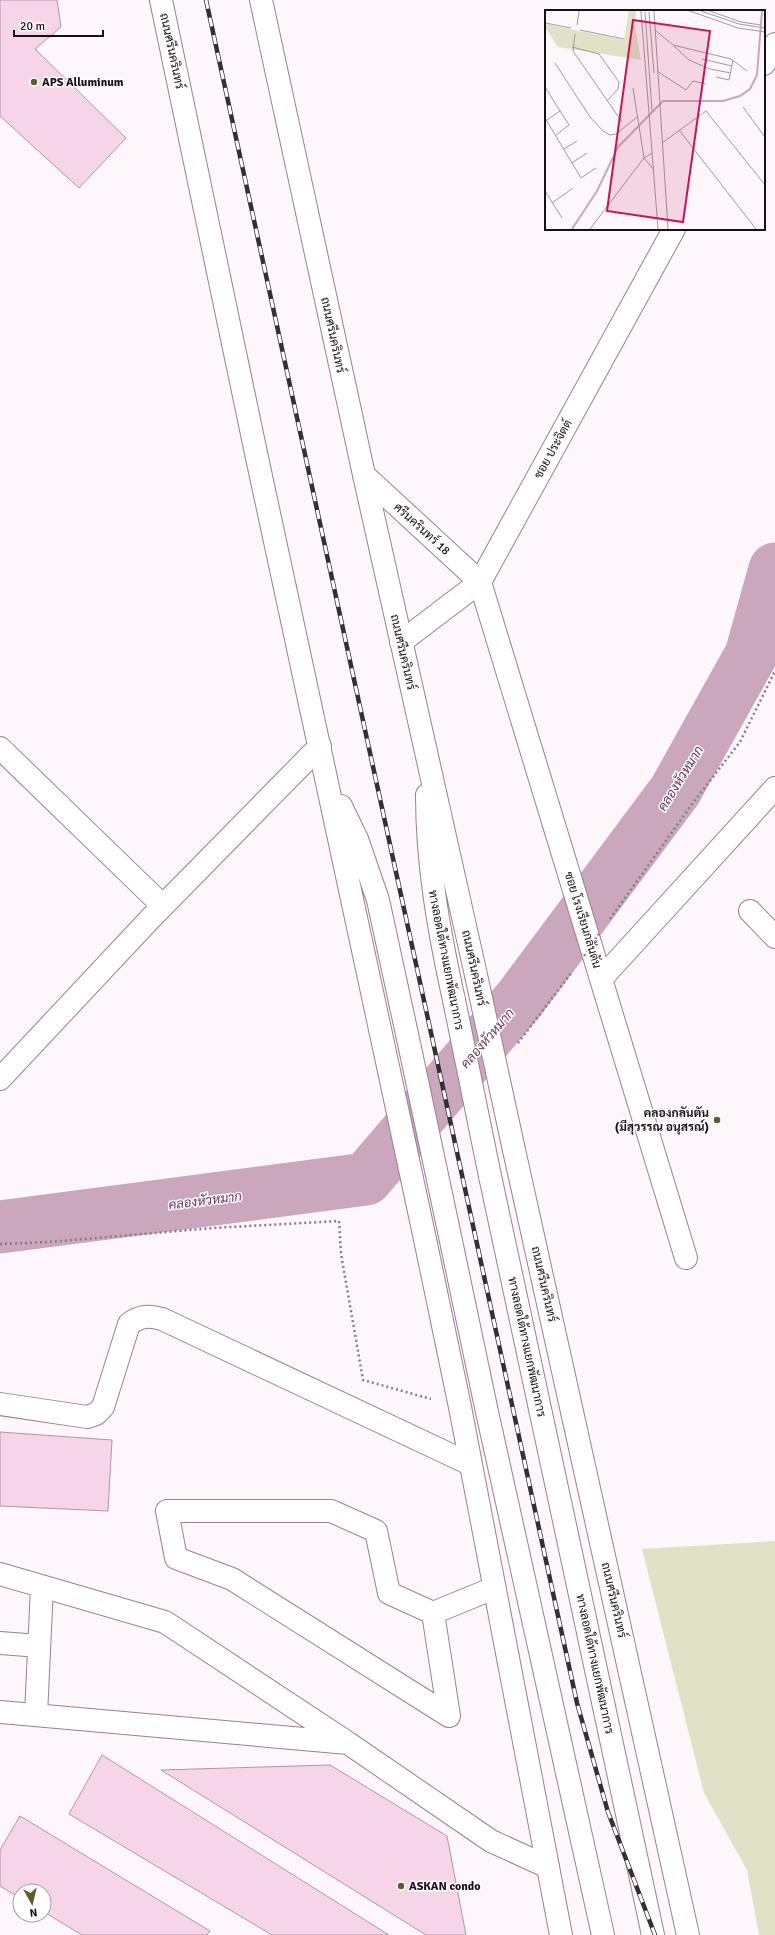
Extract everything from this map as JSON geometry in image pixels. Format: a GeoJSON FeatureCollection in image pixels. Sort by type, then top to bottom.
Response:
{"type":"FeatureCollection","features":[{"type":"Feature","properties":{"kind":"main road","name":"ถนนศรีนครินทร์"},"geometry":{"type":"LineString","coordinates":[[161,0],[256,453],[327,778],[460,1407],[561,1935]]}},
{"type":"Feature","properties":{"kind":"main road","name":"ถนนศรีนครินทร์"},"geometry":{"type":"LineString","coordinates":[[261,0],[364,475],[428,756],[688,1935]]}},
{"type":"Feature","properties":{"kind":"main road"},"geometry":{"type":"LineString","coordinates":[[765,62],[775,44]]}},
{"type":"Feature","properties":{"kind":"main road","name":"ซอย ประจิตต์"},"geometry":{"type":"LineString","coordinates":[[401,642],[480,582],[673,230]]}},
{"type":"Feature","properties":{"kind":"main road","name":"ศรีนครินทร์ 18"},"geometry":{"type":"LineString","coordinates":[[364,475],[480,582]]}},
{"type":"Feature","properties":{"kind":"main road","name":"ซอย โรงเรียนกลันตัน"},"geometry":{"type":"LineString","coordinates":[[480,582],[686,1258]]}},
{"type":"Feature","properties":{"kind":"main road"},"geometry":{"type":"LineString","coordinates":[[0,1079],[163,906],[320,746]]}},
{"type":"Feature","properties":{"kind":"main road"},"geometry":{"type":"LineString","coordinates":[[0,748],[163,906]]}},
{"type":"Feature","properties":{"kind":"main road","name":"ทางลอดใต้ทางแยกพัฒนาการ"},"geometry":{"type":"LineString","coordinates":[[428,756],[427,824],[429,860],[438,927],[653,1935]]}},
{"type":"Feature","properties":{"kind":"main road"},"geometry":{"type":"LineString","coordinates":[[327,778],[357,839],[373,885],[410,1048],[490,1428],[604,1935]]}},
{"type":"Feature","properties":{"kind":"main road"},"geometry":{"type":"LineString","coordinates":[[601,979],[775,788]]}},
{"type":"Feature","properties":{"kind":"main road"},"geometry":{"type":"LineString","coordinates":[[750,911],[775,937]]}},
{"type":"Feature","properties":{"kind":"main road"},"geometry":{"type":"LineString","coordinates":[[0,1404],[87,1417],[96,1414],[103,1407],[129,1324],[140,1317],[152,1316],[162,1319],[470,1464]]}},
{"type":"Feature","properties":{"kind":"main road"},"geometry":{"type":"LineString","coordinates":[[433,1613],[449,1716],[232,1579],[176,1558],[167,1511],[331,1511],[376,1532],[389,1593],[433,1613],[494,1588]]}},
{"type":"Feature","properties":{"kind":"main road"},"geometry":{"type":"LineString","coordinates":[[0,1574],[165,1622],[348,1743],[490,1841],[548,1867]]}},
{"type":"Feature","properties":{"kind":"main road"},"geometry":{"type":"LineString","coordinates":[[36,1715],[42,1587]]}},
{"type":"Feature","properties":{"kind":"main road"},"geometry":{"type":"LineString","coordinates":[[0,1643],[39,1646]]}},
{"type":"Feature","properties":{"kind":"main road"},"geometry":{"type":"LineString","coordinates":[[0,1712],[348,1743]]}},
{"type":"Feature","properties":{"kind":"path"},"geometry":{"type":"LineString","coordinates":[[608,921],[695,800],[740,742],[775,671]]}},
{"type":"Feature","properties":{"kind":"path"},"geometry":{"type":"LineString","coordinates":[[515,1046],[575,968]]}},
{"type":"Feature","properties":{"kind":"path"},"geometry":{"type":"LineString","coordinates":[[0,1244],[49,1242],[213,1228],[339,1221],[341,1254],[363,1380],[460,1407]]}},
{"type":"Feature","properties":{"kind":"green space"},"geometry":{"type":"Polygon","coordinates":[[[775,1541],[775,1935],[759,1935],[747,1870],[704,1793],[642,1549],[775,1541]]]}},
{"type":"Feature","properties":{"kind":"building","name":"APS Alluminum"},"geometry":{"type":"Polygon","coordinates":[[[0,0],[57,0],[61,27],[35,49],[126,138],[79,188],[0,116],[0,0]]]}},
{"type":"Feature","properties":{"kind":"building"},"geometry":{"type":"Polygon","coordinates":[[[0,1432],[112,1440],[108,1511],[0,1506],[0,1432]]]}},
{"type":"Feature","properties":{"kind":"building"},"geometry":{"type":"Polygon","coordinates":[[[102,1755],[389,1935],[272,1935],[69,1814],[102,1755]]]}},
{"type":"Feature","properties":{"kind":"building","name":"ASKAN condo"},"geometry":{"type":"Polygon","coordinates":[[[330,1765],[447,1836],[466,1935],[426,1935],[161,1770],[330,1765]]]}},
{"type":"Feature","properties":{"kind":"building"},"geometry":{"type":"Polygon","coordinates":[[[20,1816],[210,1931],[207,1935],[82,1935],[52,1917],[52,1883],[12,1883],[12,1893],[0,1886],[0,1850],[20,1816]]]}},
{"type":"Feature","properties":{"kind":"waterway","name":"คลองหัวหมาก"},"geometry":{"type":"LineString","coordinates":[[0,1227],[366,1179],[520,999],[675,791],[751,655],[775,569]]}},
{"type":"Feature","properties":{"kind":"railway"},"geometry":{"type":"LineString","coordinates":[[206,0],[577,1703],[608,1812],[655,1935]]}},
{"type":"Feature","properties":{"kind":"place","name":"APS Alluminum"},"geometry":{"type":"Point","coordinates":[34,82]}},
{"type":"Feature","properties":{"kind":"place","name":"คลองกลันตัน (มีสุวรรณ อนุสรณ์)"},"geometry":{"type":"Point","coordinates":[717,1120]}},
{"type":"Feature","properties":{"kind":"place","name":"ASKAN condo"},"geometry":{"type":"Point","coordinates":[401,1886]}}]}
